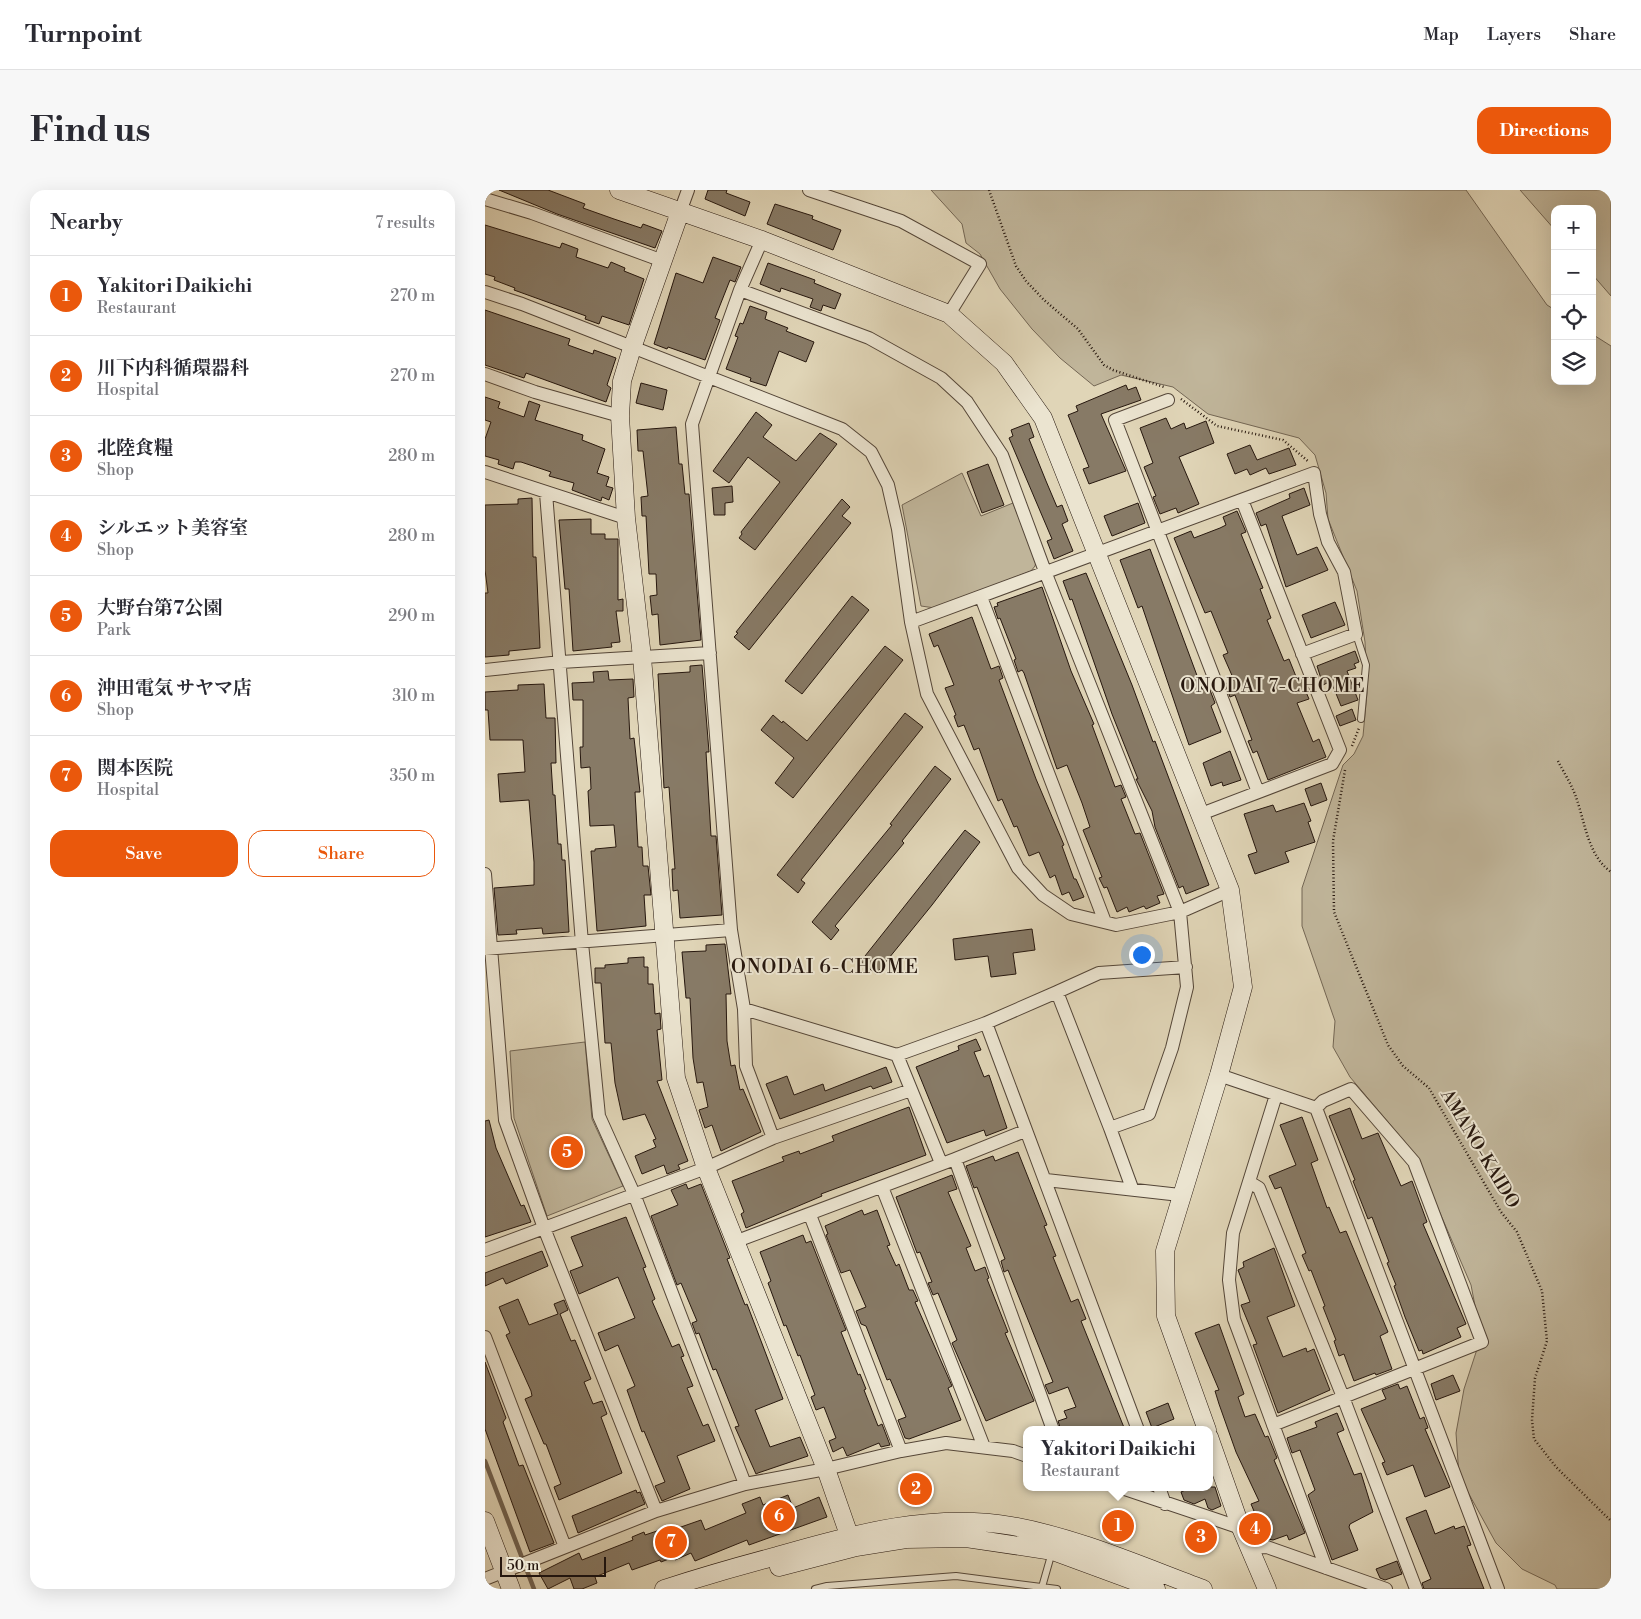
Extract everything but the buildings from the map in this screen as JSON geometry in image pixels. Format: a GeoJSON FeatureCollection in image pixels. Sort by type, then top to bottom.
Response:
{"type":"FeatureCollection","features":[{"type":"Feature","properties":{"kind":"street"},"geometry":{"type":"LineString","coordinates":[[619,190],[762,240],[949,314],[1004,362],[1043,418],[1231,890],[1243,987],[1219,1075],[1180,1195],[1165,1250],[1166,1316],[1206,1426]]}},
{"type":"Feature","properties":{"kind":"street"},"geometry":{"type":"LineString","coordinates":[[688,190],[632,348],[623,381],[620,416],[626,518],[642,657],[675,1078],[706,1168],[737,1241],[826,1469],[849,1535]]}},
{"type":"Feature","properties":{"kind":"street"},"geometry":{"type":"LineString","coordinates":[[809,190],[901,221],[980,264],[949,314]]}},
{"type":"Feature","properties":{"kind":"street"},"geometry":{"type":"LineString","coordinates":[[485,199],[532,213],[663,260]]}},
{"type":"Feature","properties":{"kind":"street"},"geometry":{"type":"LineString","coordinates":[[762,240],[740,290],[708,376],[693,424],[731,930],[744,1009],[746,1066],[773,1138]]}},
{"type":"Feature","properties":{"kind":"street"},"geometry":{"type":"LineString","coordinates":[[740,290],[869,338],[941,378],[967,402],[1002,455],[1046,574],[1180,912],[1187,987],[1174,1039],[1149,1114],[1110,1128]]}},
{"type":"Feature","properties":{"kind":"street"},"geometry":{"type":"LineString","coordinates":[[485,292],[522,304],[842,428],[871,452],[888,485],[898,528],[911,622],[927,694],[1018,868],[1043,895],[1071,914],[1116,925],[1180,912],[1231,890]]}},
{"type":"Feature","properties":{"kind":"street"},"geometry":{"type":"LineString","coordinates":[[485,374],[535,392],[620,416]]}},
{"type":"Feature","properties":{"kind":"street"},"geometry":{"type":"LineString","coordinates":[[1172,396],[1115,420],[1258,792]]}},
{"type":"Feature","properties":{"kind":"street"},"geometry":{"type":"LineString","coordinates":[[485,472],[626,518]]}},
{"type":"Feature","properties":{"kind":"street"},"geometry":{"type":"LineString","coordinates":[[911,622],[1046,574],[1097,553],[1314,473],[1328,542],[1344,572],[1356,634],[1303,654]]}},
{"type":"Feature","properties":{"kind":"street"},"geometry":{"type":"LineString","coordinates":[[546,493],[582,943],[599,1116],[635,1194],[745,1484]]}},
{"type":"Feature","properties":{"kind":"street"},"geometry":{"type":"LineString","coordinates":[[1201,814],[1332,764],[1340,750],[1243,500]]}},
{"type":"Feature","properties":{"kind":"street"},"geometry":{"type":"LineString","coordinates":[[981,597],[1105,922]]}},
{"type":"Feature","properties":{"kind":"street"},"geometry":{"type":"LineString","coordinates":[[485,670],[561,662],[710,653]]}},
{"type":"Feature","properties":{"kind":"street"},"geometry":{"type":"LineString","coordinates":[[485,874],[488,948],[505,1120],[544,1228],[656,1511]]}},
{"type":"Feature","properties":{"kind":"street"},"geometry":{"type":"LineString","coordinates":[[488,948],[582,943],[664,933],[731,930]]}},
{"type":"Feature","properties":{"kind":"street"},"geometry":{"type":"LineString","coordinates":[[744,1009],[897,1055],[986,1023],[1099,973],[1186,967]]}},
{"type":"Feature","properties":{"kind":"street"},"geometry":{"type":"LineString","coordinates":[[1057,992],[1132,1188]]}},
{"type":"Feature","properties":{"kind":"street"},"geometry":{"type":"LineString","coordinates":[[986,1023],[1137,1426]]}},
{"type":"Feature","properties":{"kind":"street"},"geometry":{"type":"LineString","coordinates":[[897,1055],[941,1164]]}},
{"type":"Feature","properties":{"kind":"street"},"geometry":{"type":"LineString","coordinates":[[1219,1075],[1316,1108]]}},
{"type":"Feature","properties":{"kind":"street"},"geometry":{"type":"LineString","coordinates":[[1273,1424],[1482,1342],[1414,1162],[1351,1089],[1323,1100],[1316,1108]]}},
{"type":"Feature","properties":{"kind":"street"},"geometry":{"type":"LineString","coordinates":[[485,1250],[706,1168],[773,1138],[911,1090]]}},
{"type":"Feature","properties":{"kind":"street"},"geometry":{"type":"LineString","coordinates":[[1276,1095],[1233,1232],[1229,1280],[1233,1319],[1326,1568]]}},
{"type":"Feature","properties":{"kind":"street"},"geometry":{"type":"LineString","coordinates":[[1316,1108],[1499,1589]]}},
{"type":"Feature","properties":{"kind":"street"},"geometry":{"type":"LineString","coordinates":[[737,1241],[810,1215],[1025,1131]]}},
{"type":"Feature","properties":{"kind":"street"},"geometry":{"type":"LineString","coordinates":[[955,1158],[1052,1426]]}},
{"type":"Feature","properties":{"kind":"street"},"geometry":{"type":"LineString","coordinates":[[1046,1180],[1132,1188],[1180,1195]]}},
{"type":"Feature","properties":{"kind":"street"},"geometry":{"type":"LineString","coordinates":[[1249,1182],[1259,1188],[1343,1397],[1416,1589]]}},
{"type":"Feature","properties":{"kind":"street"},"geometry":{"type":"LineString","coordinates":[[882,1187],[983,1447]]}},
{"type":"Feature","properties":{"kind":"street"},"geometry":{"type":"LineString","coordinates":[[810,1215],[901,1451]]}},
{"type":"Feature","properties":{"kind":"street"},"geometry":{"type":"LineString","coordinates":[[485,1336],[565,1547]]}},
{"type":"Feature","properties":{"kind":"street"},"geometry":{"type":"LineString","coordinates":[[485,1579],[656,1511],[745,1484],[826,1469],[901,1451],[946,1444],[983,1447],[1023,1455]]}},
{"type":"Feature","properties":{"kind":"street"},"geometry":{"type":"LineString","coordinates":[[1213,1448],[1241,1528],[1267,1589]]}},
{"type":"Feature","properties":{"kind":"street"},"geometry":{"type":"LineString","coordinates":[[1130,1491],[1241,1528]]}},
{"type":"Feature","properties":{"kind":"street"},"geometry":{"type":"LineString","coordinates":[[1160,1491],[1165,1504]]}},
{"type":"Feature","properties":{"kind":"street"},"geometry":{"type":"LineString","coordinates":[[485,1521],[512,1569],[511,1589]]}},
{"type":"Feature","properties":{"kind":"street"},"geometry":{"type":"LineString","coordinates":[[664,1589],[849,1535],[911,1524],[973,1522],[1011,1526],[1054,1536],[1203,1589]]}},
{"type":"Feature","properties":{"kind":"street"},"geometry":{"type":"LineString","coordinates":[[704,1589],[855,1547],[906,1539],[967,1538],[1053,1551],[1155,1589]]}},
{"type":"Feature","properties":{"kind":"street"},"geometry":{"type":"LineString","coordinates":[[1251,1548],[1267,1547],[1386,1589]]}},
{"type":"Feature","properties":{"kind":"lane"},"geometry":{"type":"LineString","coordinates":[[1356,634],[1366,665],[1361,719]]}},
{"type":"Feature","properties":{"kind":"lane"},"geometry":{"type":"LineString","coordinates":[[1042,1587],[1053,1551]]}},
{"type":"Feature","properties":{"kind":"lane"},"geometry":{"type":"LineString","coordinates":[[815,1589],[827,1586],[956,1576],[1057,1589]]}},
{"type":"Feature","properties":{"kind":"path"},"geometry":{"type":"LineString","coordinates":[[989,190],[1016,266],[1043,300],[1078,329],[1104,365],[1172,396],[1217,426],[1283,440],[1309,462],[1314,473]]}},
{"type":"Feature","properties":{"kind":"path"},"geometry":{"type":"LineString","coordinates":[[1349,752],[1361,719]]}},
{"type":"Feature","properties":{"kind":"path"},"geometry":{"type":"LineString","coordinates":[[1558,761],[1575,794],[1583,826],[1603,866],[1611,872]]}},
{"type":"Feature","properties":{"kind":"path","name":"AMANO-KAIDO"},"geometry":{"type":"LineString","coordinates":[[1347,762],[1333,841],[1334,912],[1388,1045],[1403,1066],[1429,1088],[1501,1212],[1517,1232],[1542,1291],[1547,1341],[1535,1378],[1532,1420],[1534,1440],[1556,1467],[1611,1522]]}},
{"type":"Feature","properties":{"kind":"shaded area"},"geometry":{"type":"Polygon","coordinates":[[[931,190],[1466,190],[1547,305],[1551,308],[1551,385],[1596,385],[1596,337],[1611,346],[1611,1589],[1557,1589],[1555,1585],[1522,1569],[1496,1543],[1459,1476],[1456,1433],[1464,1389],[1481,1337],[1471,1285],[1437,1206],[1405,1142],[1350,1077],[1333,1047],[1335,1021],[1302,926],[1302,888],[1343,765],[1354,754],[1363,736],[1367,693],[1365,642],[1357,591],[1328,519],[1326,493],[1315,455],[1299,438],[1208,414],[1173,387],[1121,375],[1094,386],[1060,358],[1032,329],[1000,289],[980,254],[966,243],[962,224],[931,190]]]}},
{"type":"Feature","properties":{"kind":"shaded area"},"geometry":{"type":"Polygon","coordinates":[[[1520,190],[1611,190],[1611,296],[1596,279],[1596,205],[1551,205],[1551,225],[1520,190]]]}},
{"type":"Feature","properties":{"kind":"shaded area"},"geometry":{"type":"Polygon","coordinates":[[[962,473],[981,516],[1013,503],[1036,562],[1035,566],[1031,571],[935,608],[921,606],[902,505],[962,473]]]}},
{"type":"Feature","properties":{"kind":"shaded area"},"geometry":{"type":"Polygon","coordinates":[[[585,1042],[592,1119],[623,1186],[547,1216],[514,1118],[510,1051],[585,1042]]]}},
{"type":"Feature","properties":{"kind":"waterway"},"geometry":{"type":"LineString","coordinates":[[485,1461],[534,1589]]}},
{"type":"Feature","properties":{"kind":"place","name":"大野台第7公園"},"geometry":{"type":"Point","coordinates":[567,1152]}},
{"type":"Feature","properties":{"kind":"place","name":"川下内科循環器科"},"geometry":{"type":"Point","coordinates":[916,1489]}},
{"type":"Feature","properties":{"kind":"place","name":"沖田電気 サヤマ店"},"geometry":{"type":"Point","coordinates":[779,1516]}},
{"type":"Feature","properties":{"kind":"place","name":"Yakitori Daikichi"},"geometry":{"type":"Point","coordinates":[1118,1526]}},
{"type":"Feature","properties":{"kind":"place","name":"シルエット美容室"},"geometry":{"type":"Point","coordinates":[1255,1529]}},
{"type":"Feature","properties":{"kind":"place","name":"北陸食糧"},"geometry":{"type":"Point","coordinates":[1201,1537]}},
{"type":"Feature","properties":{"kind":"place","name":"関本医院"},"geometry":{"type":"Point","coordinates":[671,1542]}},
{"type":"Feature","properties":{"kind":"district","name":"ONODAI 7-CHOME"},"geometry":{"type":"Point","coordinates":[1273,686]}},
{"type":"Feature","properties":{"kind":"district","name":"ONODAI 6-CHOME"},"geometry":{"type":"Point","coordinates":[825,967]}}]}
